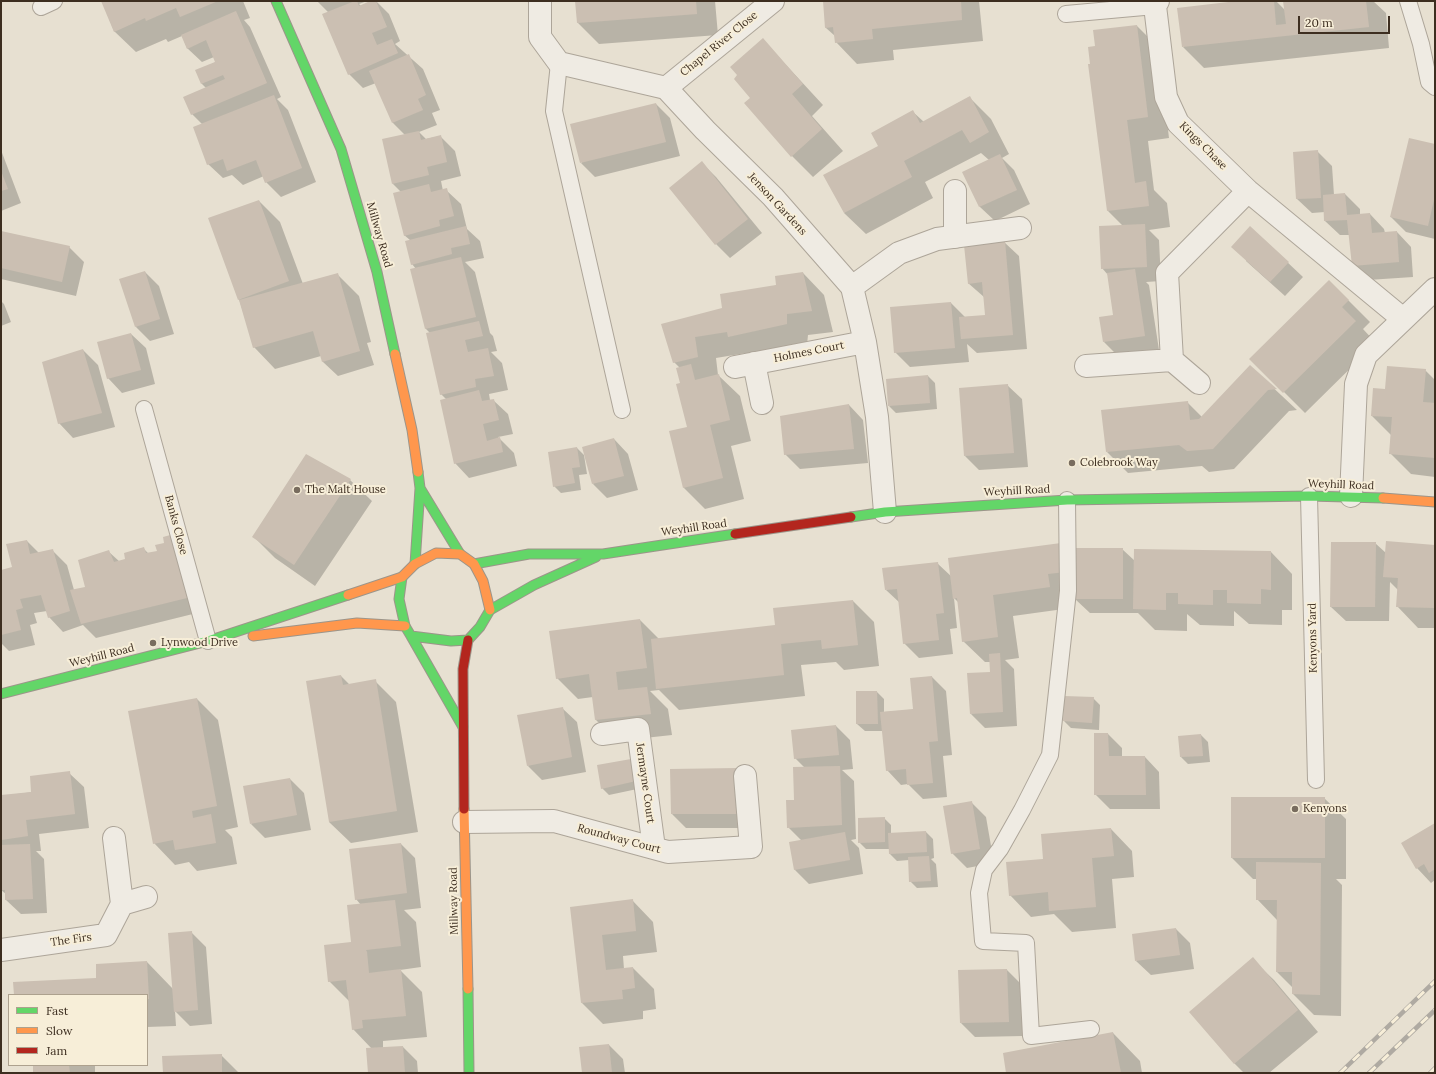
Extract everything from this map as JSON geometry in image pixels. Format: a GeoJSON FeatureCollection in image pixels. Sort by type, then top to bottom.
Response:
{"type":"FeatureCollection","features":[{"type":"Feature","properties":{"kind":"main road","name":"Millway Road"},"geometry":{"type":"LineString","coordinates":[[276,1],[341,149],[377,272],[412,430],[420,488],[416,564]]}},
{"type":"Feature","properties":{"kind":"main road","name":"Millway Road"},"geometry":{"type":"LineString","coordinates":[[420,488],[460,554]]}},
{"type":"Feature","properties":{"kind":"main road","name":"Weyhill Road"},"geometry":{"type":"LineString","coordinates":[[474,564],[529,554],[603,554],[885,512],[1067,500],[1351,496],[1435,502]]}},
{"type":"Feature","properties":{"kind":"main road","name":"Weyhill Road"},"geometry":{"type":"LineString","coordinates":[[1,694],[208,641],[402,577],[416,564],[436,553],[460,554]]}},
{"type":"Feature","properties":{"kind":"main road"},"geometry":{"type":"LineString","coordinates":[[460,554],[474,564],[483,581],[490,610]]}},
{"type":"Feature","properties":{"kind":"main road","name":"Weyhill Road"},"geometry":{"type":"LineString","coordinates":[[468,640],[480,627],[490,610],[534,585],[603,554]]}},
{"type":"Feature","properties":{"kind":"main road"},"geometry":{"type":"LineString","coordinates":[[402,577],[399,600],[405,626],[411,636],[451,641],[468,640]]}},
{"type":"Feature","properties":{"kind":"main road","name":"Weyhill Road"},"geometry":{"type":"LineString","coordinates":[[208,641],[357,623],[405,626]]}},
{"type":"Feature","properties":{"kind":"main road","name":"Millway Road"},"geometry":{"type":"LineString","coordinates":[[411,636],[463,728]]}},
{"type":"Feature","properties":{"kind":"main road","name":"Millway Road"},"geometry":{"type":"LineString","coordinates":[[468,640],[463,669],[463,728],[469,1073]]}},
{"type":"Feature","properties":{"kind":"street"},"geometry":{"type":"LineString","coordinates":[[540,1],[540,37],[559,63],[666,88]]}},
{"type":"Feature","properties":{"kind":"street","name":"Chapel River Close"},"geometry":{"type":"LineString","coordinates":[[666,88],[773,1]]}},
{"type":"Feature","properties":{"kind":"street","name":"Kings Chase"},"geometry":{"type":"LineString","coordinates":[[1156,3],[1166,97],[1178,123],[1248,191],[1404,320]]}},
{"type":"Feature","properties":{"kind":"street","name":"Jenson Gardens"},"geometry":{"type":"LineString","coordinates":[[666,88],[705,130],[773,197],[852,287],[865,342],[876,417],[885,512]]}},
{"type":"Feature","properties":{"kind":"street"},"geometry":{"type":"LineString","coordinates":[[955,191],[955,237]]}},
{"type":"Feature","properties":{"kind":"street"},"geometry":{"type":"LineString","coordinates":[[1172,360],[1167,273],[1248,191]]}},
{"type":"Feature","properties":{"kind":"street"},"geometry":{"type":"LineString","coordinates":[[852,287],[899,254],[937,239],[1020,228]]}},
{"type":"Feature","properties":{"kind":"street"},"geometry":{"type":"LineString","coordinates":[[1351,496],[1356,384],[1366,355],[1435,289]]}},
{"type":"Feature","properties":{"kind":"street","name":"Holmes Court"},"geometry":{"type":"LineString","coordinates":[[762,403],[744,365],[865,342]]}},
{"type":"Feature","properties":{"kind":"street"},"geometry":{"type":"LineString","coordinates":[[1086,366],[1172,360],[1199,383]]}},
{"type":"Feature","properties":{"kind":"street","name":"Jermayne Court"},"geometry":{"type":"LineString","coordinates":[[602,734],[638,729],[654,848]]}},
{"type":"Feature","properties":{"kind":"street","name":"Roundway Court"},"geometry":{"type":"LineString","coordinates":[[464,822],[554,821],[668,852],[751,847],[745,776]]}},
{"type":"Feature","properties":{"kind":"street"},"geometry":{"type":"LineString","coordinates":[[114,838],[122,904],[146,897]]}},
{"type":"Feature","properties":{"kind":"street","name":"The Firs"},"geometry":{"type":"LineString","coordinates":[[1,950],[106,935],[122,904]]}},
{"type":"Feature","properties":{"kind":"lane"},"geometry":{"type":"LineString","coordinates":[[1408,1],[1421,44],[1430,82],[1435,87]]}},
{"type":"Feature","properties":{"kind":"lane"},"geometry":{"type":"LineString","coordinates":[[1066,14],[1156,3]]}},
{"type":"Feature","properties":{"kind":"lane"},"geometry":{"type":"LineString","coordinates":[[559,63],[554,111],[622,410]]}},
{"type":"Feature","properties":{"kind":"lane","name":"Banks Close"},"geometry":{"type":"LineString","coordinates":[[144,409],[208,641]]}},
{"type":"Feature","properties":{"kind":"lane","name":"Kenyons Yard"},"geometry":{"type":"LineString","coordinates":[[1309,496],[1316,780]]}},
{"type":"Feature","properties":{"kind":"lane"},"geometry":{"type":"LineString","coordinates":[[1067,500],[1068,591],[1050,754],[1015,823],[1000,849],[984,870],[979,893],[983,941],[1026,943],[1031,1036],[1091,1029]]}},
{"type":"Feature","properties":{"kind":"building"},"geometry":{"type":"Polygon","coordinates":[[[101,1],[218,1],[180,17],[176,8],[146,21],[145,18],[114,32],[101,1]]]}},
{"type":"Feature","properties":{"kind":"building"},"geometry":{"type":"Polygon","coordinates":[[[357,1],[359,6],[370,1],[376,1],[387,27],[372,33],[377,45],[392,39],[398,53],[348,75],[322,14],[357,1]]]}},
{"type":"Feature","properties":{"kind":"building"},"geometry":{"type":"Polygon","coordinates":[[[575,1],[696,1],[697,14],[577,23],[575,1]]]}},
{"type":"Feature","properties":{"kind":"building"},"geometry":{"type":"Polygon","coordinates":[[[823,1],[961,1],[962,20],[872,29],[873,39],[835,43],[833,27],[825,28],[823,1]]]}},
{"type":"Feature","properties":{"kind":"building"},"geometry":{"type":"Polygon","coordinates":[[[1237,1],[1274,1],[1276,25],[1286,24],[1283,1],[1366,1],[1369,27],[1182,47],[1177,8],[1237,1]]]}},
{"type":"Feature","properties":{"kind":"building"},"geometry":{"type":"Polygon","coordinates":[[[236,11],[267,83],[191,115],[183,97],[225,79],[223,75],[201,84],[195,70],[215,62],[206,40],[187,49],[181,35],[236,11]]]}},
{"type":"Feature","properties":{"kind":"building"},"geometry":{"type":"Polygon","coordinates":[[[1137,25],[1148,117],[1127,120],[1135,183],[1146,181],[1149,206],[1107,211],[1088,64],[1090,64],[1088,47],[1095,46],[1093,30],[1137,25]]]}},
{"type":"Feature","properties":{"kind":"building"},"geometry":{"type":"Polygon","coordinates":[[[763,38],[803,84],[792,94],[822,129],[791,157],[744,103],[750,98],[734,79],[737,75],[730,67],[763,38]]]}},
{"type":"Feature","properties":{"kind":"building"},"geometry":{"type":"Polygon","coordinates":[[[409,54],[426,95],[418,99],[423,110],[392,123],[369,71],[409,54]]]}},
{"type":"Feature","properties":{"kind":"building"},"geometry":{"type":"Polygon","coordinates":[[[274,95],[302,168],[265,183],[256,160],[227,171],[223,159],[207,165],[193,127],[274,95]]]}},
{"type":"Feature","properties":{"kind":"building"},"geometry":{"type":"Polygon","coordinates":[[[970,96],[989,132],[970,143],[962,130],[904,161],[912,177],[844,213],[823,175],[878,146],[871,133],[913,110],[920,123],[970,96]]]}},
{"type":"Feature","properties":{"kind":"building"},"geometry":{"type":"Polygon","coordinates":[[[656,103],[666,142],[580,163],[570,124],[656,103]]]}},
{"type":"Feature","properties":{"kind":"building"},"geometry":{"type":"Polygon","coordinates":[[[419,131],[421,140],[441,135],[447,162],[427,167],[429,175],[392,184],[382,139],[419,131]]]}},
{"type":"Feature","properties":{"kind":"building"},"geometry":{"type":"Polygon","coordinates":[[[1409,138],[1435,144],[1435,195],[1428,226],[1390,217],[1409,138]]]}},
{"type":"Feature","properties":{"kind":"building"},"geometry":{"type":"Polygon","coordinates":[[[1318,150],[1321,198],[1296,199],[1293,152],[1318,150]]]}},
{"type":"Feature","properties":{"kind":"building"},"geometry":{"type":"Polygon","coordinates":[[[1000,154],[1017,190],[979,207],[962,172],[1000,154]]]}},
{"type":"Feature","properties":{"kind":"building"},"geometry":{"type":"Polygon","coordinates":[[[702,161],[748,219],[715,245],[669,188],[702,161]]]}},
{"type":"Feature","properties":{"kind":"building"},"geometry":{"type":"Polygon","coordinates":[[[1,171],[8,189],[1,191],[1,171]]]}},
{"type":"Feature","properties":{"kind":"building"},"geometry":{"type":"Polygon","coordinates":[[[429,184],[431,192],[447,188],[454,216],[439,220],[440,226],[404,236],[393,193],[429,184]]]}},
{"type":"Feature","properties":{"kind":"building"},"geometry":{"type":"Polygon","coordinates":[[[1345,193],[1347,215],[1370,213],[1372,233],[1397,231],[1399,262],[1352,266],[1347,220],[1324,221],[1323,195],[1345,193]]]}},
{"type":"Feature","properties":{"kind":"building"},"geometry":{"type":"Polygon","coordinates":[[[259,200],[289,281],[238,300],[208,218],[259,200]]]}},
{"type":"Feature","properties":{"kind":"building"},"geometry":{"type":"Polygon","coordinates":[[[1145,224],[1147,267],[1101,269],[1099,226],[1145,224]]]}},
{"type":"Feature","properties":{"kind":"building"},"geometry":{"type":"Polygon","coordinates":[[[466,226],[470,244],[451,248],[452,254],[411,265],[405,241],[466,226]]]}},
{"type":"Feature","properties":{"kind":"building"},"geometry":{"type":"Polygon","coordinates":[[[1250,226],[1289,262],[1270,282],[1231,247],[1250,226]]]}},
{"type":"Feature","properties":{"kind":"building"},"geometry":{"type":"Polygon","coordinates":[[[1,231],[70,246],[62,282],[1,268],[1,231]]]}},
{"type":"Feature","properties":{"kind":"building"},"geometry":{"type":"Polygon","coordinates":[[[1005,241],[1013,335],[961,339],[959,317],[985,315],[982,282],[968,284],[964,245],[1005,241]]]}},
{"type":"Feature","properties":{"kind":"building"},"geometry":{"type":"Polygon","coordinates":[[[461,257],[476,317],[425,329],[410,269],[461,257]]]}},
{"type":"Feature","properties":{"kind":"building"},"geometry":{"type":"Polygon","coordinates":[[[1135,269],[1145,336],[1103,342],[1099,317],[1113,315],[1107,273],[1135,269]]]}},
{"type":"Feature","properties":{"kind":"building"},"geometry":{"type":"Polygon","coordinates":[[[145,271],[160,319],[135,327],[119,279],[145,271]]]}},
{"type":"Feature","properties":{"kind":"building"},"geometry":{"type":"Polygon","coordinates":[[[803,272],[812,311],[787,314],[787,324],[728,337],[727,332],[695,337],[698,357],[673,363],[661,324],[722,308],[720,294],[776,285],[775,276],[803,272]]]}},
{"type":"Feature","properties":{"kind":"building"},"geometry":{"type":"Polygon","coordinates":[[[338,273],[360,351],[322,362],[313,331],[253,348],[239,300],[338,273]]]}},
{"type":"Feature","properties":{"kind":"building"},"geometry":{"type":"Polygon","coordinates":[[[1329,280],[1349,300],[1342,307],[1356,321],[1283,393],[1249,359],[1329,280]]]}},
{"type":"Feature","properties":{"kind":"building"},"geometry":{"type":"Polygon","coordinates":[[[951,302],[955,348],[894,353],[890,307],[951,302]]]}},
{"type":"Feature","properties":{"kind":"building"},"geometry":{"type":"Polygon","coordinates":[[[479,321],[483,336],[465,340],[468,352],[488,348],[494,376],[475,379],[476,387],[440,395],[426,333],[479,321]]]}},
{"type":"Feature","properties":{"kind":"building"},"geometry":{"type":"Polygon","coordinates":[[[131,333],[141,370],[107,379],[97,342],[131,333]]]}},
{"type":"Feature","properties":{"kind":"building"},"geometry":{"type":"Polygon","coordinates":[[[83,349],[102,413],[58,424],[42,362],[83,349]]]}},
{"type":"Feature","properties":{"kind":"building"},"geometry":{"type":"Polygon","coordinates":[[[691,364],[695,380],[719,374],[730,420],[710,425],[723,478],[683,488],[669,431],[687,427],[676,384],[680,383],[676,368],[691,364]]]}},
{"type":"Feature","properties":{"kind":"building"},"geometry":{"type":"Polygon","coordinates":[[[1250,365],[1277,389],[1268,390],[1213,449],[1187,451],[1179,445],[1106,452],[1101,410],[1188,401],[1190,420],[1199,419],[1250,365]]]}},
{"type":"Feature","properties":{"kind":"building"},"geometry":{"type":"Polygon","coordinates":[[[1387,366],[1426,369],[1423,402],[1435,403],[1435,458],[1389,454],[1392,417],[1371,416],[1373,388],[1385,389],[1387,366]]]}},
{"type":"Feature","properties":{"kind":"building"},"geometry":{"type":"Polygon","coordinates":[[[928,375],[930,403],[888,406],[886,379],[928,375]]]}},
{"type":"Feature","properties":{"kind":"building"},"geometry":{"type":"Polygon","coordinates":[[[1008,384],[1014,453],[964,456],[959,388],[1008,384]]]}},
{"type":"Feature","properties":{"kind":"building"},"geometry":{"type":"Polygon","coordinates":[[[479,390],[482,401],[494,399],[499,420],[483,424],[487,441],[500,437],[503,452],[454,464],[440,400],[479,390]]]}},
{"type":"Feature","properties":{"kind":"building"},"geometry":{"type":"Polygon","coordinates":[[[849,404],[854,449],[784,455],[780,416],[849,404]]]}},
{"type":"Feature","properties":{"kind":"building"},"geometry":{"type":"Polygon","coordinates":[[[614,438],[624,476],[592,484],[582,447],[614,438]]]}},
{"type":"Feature","properties":{"kind":"building"},"geometry":{"type":"Polygon","coordinates":[[[577,447],[580,467],[572,468],[575,483],[553,487],[548,452],[577,447]]]}},
{"type":"Feature","properties":{"kind":"building"},"geometry":{"type":"Polygon","coordinates":[[[306,454],[351,479],[294,565],[252,537],[306,454]]]}},
{"type":"Feature","properties":{"kind":"building"},"geometry":{"type":"Polygon","coordinates":[[[174,534],[191,597],[81,624],[70,590],[85,587],[78,560],[109,550],[114,562],[125,559],[124,553],[144,547],[146,553],[157,551],[155,545],[164,543],[163,537],[174,534]]]}},
{"type":"Feature","properties":{"kind":"building"},"geometry":{"type":"Polygon","coordinates":[[[27,540],[30,554],[53,549],[70,611],[48,618],[41,595],[20,599],[23,608],[16,610],[21,630],[1,635],[1,570],[12,567],[6,544],[27,540]]]}},
{"type":"Feature","properties":{"kind":"building"},"geometry":{"type":"Polygon","coordinates":[[[1386,541],[1435,545],[1435,608],[1396,607],[1398,578],[1383,577],[1386,541]]]}},
{"type":"Feature","properties":{"kind":"building"},"geometry":{"type":"Polygon","coordinates":[[[1331,542],[1376,542],[1375,607],[1330,607],[1331,542]]]}},
{"type":"Feature","properties":{"kind":"building"},"geometry":{"type":"Polygon","coordinates":[[[1061,543],[1065,572],[1048,574],[1050,587],[993,595],[998,637],[962,642],[957,598],[953,599],[948,558],[1061,543]]]}},
{"type":"Feature","properties":{"kind":"building"},"geometry":{"type":"Polygon","coordinates":[[[1074,548],[1123,548],[1123,599],[1074,599],[1074,548]]]}},
{"type":"Feature","properties":{"kind":"building"},"geometry":{"type":"Polygon","coordinates":[[[1134,549],[1271,551],[1271,590],[1261,589],[1261,604],[1227,603],[1227,590],[1213,590],[1213,605],[1178,604],[1178,593],[1166,593],[1166,610],[1133,609],[1134,549]]]}},
{"type":"Feature","properties":{"kind":"building"},"geometry":{"type":"Polygon","coordinates":[[[938,562],[944,613],[936,614],[939,640],[903,644],[897,589],[885,590],[882,568],[938,562]]]}},
{"type":"Feature","properties":{"kind":"building"},"geometry":{"type":"Polygon","coordinates":[[[853,600],[858,645],[822,649],[821,640],[781,644],[784,675],[656,689],[651,639],[775,625],[773,608],[853,600]]]}},
{"type":"Feature","properties":{"kind":"building"},"geometry":{"type":"Polygon","coordinates":[[[640,619],[647,668],[616,672],[618,690],[647,687],[651,714],[595,720],[589,674],[556,679],[549,631],[640,619]]]}},
{"type":"Feature","properties":{"kind":"building"},"geometry":{"type":"Polygon","coordinates":[[[1000,653],[1003,712],[970,714],[967,673],[990,672],[989,654],[1000,653]]]}},
{"type":"Feature","properties":{"kind":"building"},"geometry":{"type":"Polygon","coordinates":[[[341,675],[343,685],[376,679],[397,811],[329,822],[306,681],[341,675]]]}},
{"type":"Feature","properties":{"kind":"building"},"geometry":{"type":"Polygon","coordinates":[[[932,676],[938,741],[929,742],[933,783],[907,785],[906,769],[886,771],[880,712],[913,709],[910,678],[932,676]]]}},
{"type":"Feature","properties":{"kind":"building"},"geometry":{"type":"Polygon","coordinates":[[[856,691],[877,691],[878,724],[856,724],[856,691]]]}},
{"type":"Feature","properties":{"kind":"building"},"geometry":{"type":"Polygon","coordinates":[[[1064,696],[1094,697],[1092,723],[1063,721],[1064,696]]]}},
{"type":"Feature","properties":{"kind":"building"},"geometry":{"type":"Polygon","coordinates":[[[197,698],[217,806],[192,811],[193,818],[211,814],[216,843],[175,850],[173,840],[153,844],[128,711],[197,698]]]}},
{"type":"Feature","properties":{"kind":"building"},"geometry":{"type":"Polygon","coordinates":[[[563,707],[572,757],[527,766],[517,715],[563,707]]]}},
{"type":"Feature","properties":{"kind":"building"},"geometry":{"type":"Polygon","coordinates":[[[836,725],[839,755],[794,759],[791,730],[836,725]]]}},
{"type":"Feature","properties":{"kind":"building"},"geometry":{"type":"Polygon","coordinates":[[[1094,733],[1108,733],[1109,756],[1145,756],[1146,795],[1094,795],[1094,733]]]}},
{"type":"Feature","properties":{"kind":"building"},"geometry":{"type":"Polygon","coordinates":[[[1201,734],[1203,756],[1180,757],[1178,736],[1201,734]]]}},
{"type":"Feature","properties":{"kind":"building"},"geometry":{"type":"Polygon","coordinates":[[[631,759],[636,781],[601,789],[597,765],[631,759]]]}},
{"type":"Feature","properties":{"kind":"building"},"geometry":{"type":"Polygon","coordinates":[[[840,766],[842,825],[787,828],[786,800],[794,800],[793,767],[840,766]]]}},
{"type":"Feature","properties":{"kind":"building"},"geometry":{"type":"Polygon","coordinates":[[[737,768],[737,814],[671,814],[670,769],[737,768]]]}},
{"type":"Feature","properties":{"kind":"building"},"geometry":{"type":"Polygon","coordinates":[[[70,771],[75,814],[26,820],[28,836],[1,840],[1,795],[31,792],[30,776],[70,771]]]}},
{"type":"Feature","properties":{"kind":"building"},"geometry":{"type":"Polygon","coordinates":[[[290,778],[297,815],[250,824],[243,786],[290,778]]]}},
{"type":"Feature","properties":{"kind":"building"},"geometry":{"type":"Polygon","coordinates":[[[1231,797],[1325,797],[1325,858],[1231,858],[1231,797]]]}},
{"type":"Feature","properties":{"kind":"building"},"geometry":{"type":"Polygon","coordinates":[[[972,801],[980,849],[951,854],[943,806],[972,801]]]}},
{"type":"Feature","properties":{"kind":"building"},"geometry":{"type":"Polygon","coordinates":[[[885,817],[885,842],[858,843],[858,818],[885,817]]]}},
{"type":"Feature","properties":{"kind":"building"},"geometry":{"type":"Polygon","coordinates":[[[1435,823],[1435,869],[1429,873],[1424,864],[1416,869],[1401,843],[1435,823]]]}},
{"type":"Feature","properties":{"kind":"building"},"geometry":{"type":"Polygon","coordinates":[[[1111,828],[1114,856],[1092,858],[1096,907],[1049,911],[1048,892],[1009,896],[1006,862],[1043,859],[1041,834],[1111,828]]]}},
{"type":"Feature","properties":{"kind":"building"},"geometry":{"type":"Polygon","coordinates":[[[926,831],[927,852],[889,854],[888,833],[926,831]]]}},
{"type":"Feature","properties":{"kind":"building"},"geometry":{"type":"Polygon","coordinates":[[[845,832],[850,860],[794,870],[789,842],[845,832]]]}},
{"type":"Feature","properties":{"kind":"building"},"geometry":{"type":"Polygon","coordinates":[[[401,843],[407,893],[355,900],[349,849],[401,843]]]}},
{"type":"Feature","properties":{"kind":"building"},"geometry":{"type":"Polygon","coordinates":[[[30,844],[33,899],[5,900],[5,890],[1,890],[1,845],[30,844]]]}},
{"type":"Feature","properties":{"kind":"building"},"geometry":{"type":"Polygon","coordinates":[[[929,856],[931,881],[909,882],[908,857],[929,856]]]}},
{"type":"Feature","properties":{"kind":"building"},"geometry":{"type":"Polygon","coordinates":[[[1256,862],[1321,863],[1320,995],[1292,994],[1292,972],[1276,972],[1277,900],[1256,900],[1256,862]]]}},
{"type":"Feature","properties":{"kind":"building"},"geometry":{"type":"Polygon","coordinates":[[[633,899],[636,931],[602,935],[606,970],[633,967],[635,988],[622,990],[623,999],[581,1003],[570,907],[633,899]]]}},
{"type":"Feature","properties":{"kind":"building"},"geometry":{"type":"Polygon","coordinates":[[[395,900],[401,946],[366,950],[369,973],[401,969],[406,1016],[362,1020],[363,1028],[352,1030],[346,980],[328,982],[324,945],[351,942],[347,905],[395,900]]]}},
{"type":"Feature","properties":{"kind":"building"},"geometry":{"type":"Polygon","coordinates":[[[1176,928],[1180,955],[1135,961],[1132,934],[1176,928]]]}},
{"type":"Feature","properties":{"kind":"building"},"geometry":{"type":"Polygon","coordinates":[[[192,931],[198,1010],[174,1012],[168,933],[192,931]]]}},
{"type":"Feature","properties":{"kind":"building"},"geometry":{"type":"Polygon","coordinates":[[[1253,957],[1298,1010],[1234,1064],[1189,1012],[1253,957]]]}},
{"type":"Feature","properties":{"kind":"building"},"geometry":{"type":"Polygon","coordinates":[[[147,961],[149,999],[148,994],[14,994],[13,982],[96,978],[96,964],[147,961]]]}},
{"type":"Feature","properties":{"kind":"building"},"geometry":{"type":"Polygon","coordinates":[[[1007,969],[1009,1022],[960,1023],[958,970],[1007,969]]]}},
{"type":"Feature","properties":{"kind":"building"},"geometry":{"type":"Polygon","coordinates":[[[1113,1032],[1121,1073],[1006,1073],[1003,1053],[1113,1032]]]}},
{"type":"Feature","properties":{"kind":"building"},"geometry":{"type":"Polygon","coordinates":[[[609,1044],[612,1073],[582,1073],[579,1047],[609,1044]]]}},
{"type":"Feature","properties":{"kind":"building"},"geometry":{"type":"Polygon","coordinates":[[[403,1046],[405,1073],[368,1073],[366,1048],[403,1046]]]}},
{"type":"Feature","properties":{"kind":"building"},"geometry":{"type":"Polygon","coordinates":[[[222,1054],[222,1073],[163,1073],[162,1056],[222,1054]]]}},
{"type":"Feature","properties":{"kind":"building"},"geometry":{"type":"Polygon","coordinates":[[[33,1066],[69,1066],[70,1073],[33,1073],[33,1066]]]}},
{"type":"Feature","properties":{"kind":"railway"},"geometry":{"type":"LineString","coordinates":[[1340,1073],[1435,981]]}},
{"type":"Feature","properties":{"kind":"railway"},"geometry":{"type":"LineString","coordinates":[[1369,1073],[1435,1010]]}},
{"type":"Feature","properties":{"kind":"railway"},"geometry":{"type":"LineString","coordinates":[[1430,1073],[1435,1068]]}},
{"type":"Feature","properties":{"kind":"traffic: fast"},"geometry":{"type":"LineString","coordinates":[[276,1],[341,149],[377,272],[395,354]]}},
{"type":"Feature","properties":{"kind":"traffic: fast"},"geometry":{"type":"LineString","coordinates":[[415,564],[420,488],[418,472]]}},
{"type":"Feature","properties":{"kind":"traffic: fast"},"geometry":{"type":"LineString","coordinates":[[420,488],[460,554]]}},
{"type":"Feature","properties":{"kind":"traffic: fast"},"geometry":{"type":"LineString","coordinates":[[851,517],[885,512],[1067,500],[1309,496],[1383,498]]}},
{"type":"Feature","properties":{"kind":"traffic: fast"},"geometry":{"type":"LineString","coordinates":[[474,564],[529,554],[603,554],[735,534]]}},
{"type":"Feature","properties":{"kind":"traffic: fast"},"geometry":{"type":"LineString","coordinates":[[402,577],[399,599],[405,626],[411,636],[451,641],[468,640],[480,627],[490,610],[534,585],[596,557]]}},
{"type":"Feature","properties":{"kind":"traffic: fast"},"geometry":{"type":"LineString","coordinates":[[1,694],[208,641],[348,595]]}},
{"type":"Feature","properties":{"kind":"traffic: fast"},"geometry":{"type":"LineString","coordinates":[[411,636],[463,727]]}},
{"type":"Feature","properties":{"kind":"traffic: fast"},"geometry":{"type":"LineString","coordinates":[[468,989],[469,1073]]}},
{"type":"Feature","properties":{"kind":"traffic: slow"},"geometry":{"type":"LineString","coordinates":[[395,354],[412,430],[418,472]]}},
{"type":"Feature","properties":{"kind":"traffic: slow"},"geometry":{"type":"LineString","coordinates":[[1383,498],[1435,502]]}},
{"type":"Feature","properties":{"kind":"traffic: slow"},"geometry":{"type":"LineString","coordinates":[[348,595],[402,577],[415,564],[436,553],[460,554],[474,564],[483,581],[490,610]]}},
{"type":"Feature","properties":{"kind":"traffic: slow"},"geometry":{"type":"LineString","coordinates":[[253,636],[357,623],[405,626]]}},
{"type":"Feature","properties":{"kind":"traffic: slow"},"geometry":{"type":"LineString","coordinates":[[464,809],[468,989]]}},
{"type":"Feature","properties":{"kind":"traffic: jam"},"geometry":{"type":"LineString","coordinates":[[735,534],[851,517]]}},
{"type":"Feature","properties":{"kind":"traffic: jam"},"geometry":{"type":"LineString","coordinates":[[464,809],[463,669],[468,640]]}},
{"type":"Feature","properties":{"kind":"place","name":"Colebrook Way"},"geometry":{"type":"Point","coordinates":[1072,463]}},
{"type":"Feature","properties":{"kind":"place","name":"The Malt House"},"geometry":{"type":"Point","coordinates":[297,490]}},
{"type":"Feature","properties":{"kind":"place","name":"Lynwood Drive"},"geometry":{"type":"Point","coordinates":[153,643]}},
{"type":"Feature","properties":{"kind":"place","name":"Kenyons"},"geometry":{"type":"Point","coordinates":[1295,809]}}]}
